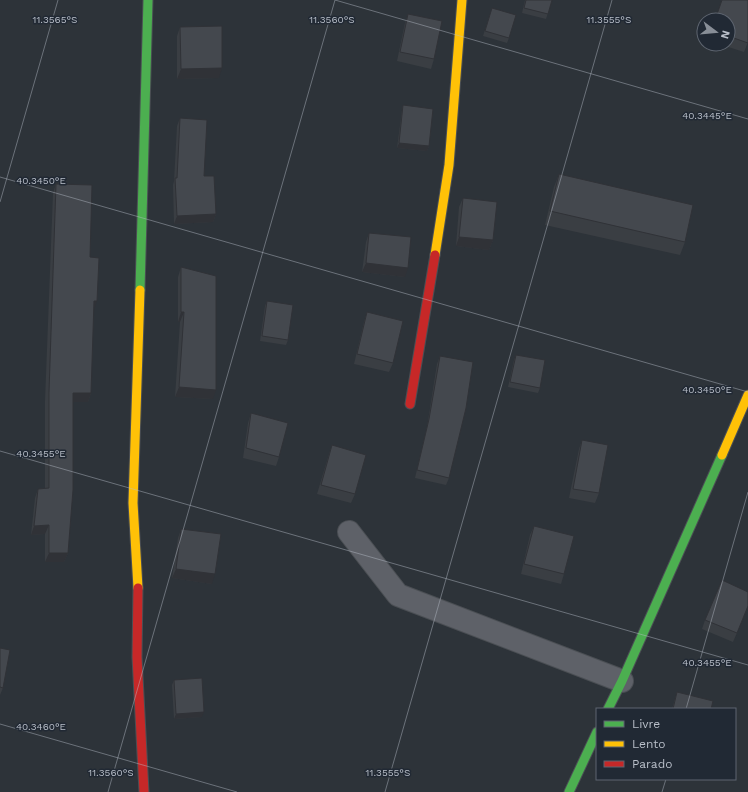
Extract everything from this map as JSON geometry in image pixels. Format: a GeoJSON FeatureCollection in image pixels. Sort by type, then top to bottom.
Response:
{"type":"FeatureCollection","features":[{"type":"Feature","properties":{"kind":"street"},"geometry":{"type":"LineString","coordinates":[[144,792],[137,657],[138,581],[133,503],[148,0]]}},
{"type":"Feature","properties":{"kind":"street"},"geometry":{"type":"LineString","coordinates":[[410,404],[439,234],[449,164],[462,0]]}},
{"type":"Feature","properties":{"kind":"street"},"geometry":{"type":"LineString","coordinates":[[608,708],[622,681],[748,395]]}},
{"type":"Feature","properties":{"kind":"street"},"geometry":{"type":"LineString","coordinates":[[349,532],[398,596],[622,681]]}},
{"type":"Feature","properties":{"kind":"street"},"geometry":{"type":"LineString","coordinates":[[569,792],[596,734]]}},
{"type":"Feature","properties":{"kind":"building"},"geometry":{"type":"Polygon","coordinates":[[[526,0],[552,0],[548,14],[524,8],[526,0]]]}},
{"type":"Feature","properties":{"kind":"building"},"geometry":{"type":"Polygon","coordinates":[[[722,0],[748,0],[748,43],[736,39],[736,12],[718,12],[722,0]]]}},
{"type":"Feature","properties":{"kind":"building"},"geometry":{"type":"Polygon","coordinates":[[[492,8],[516,15],[509,38],[485,31],[492,8]]]}},
{"type":"Feature","properties":{"kind":"building"},"geometry":{"type":"Polygon","coordinates":[[[408,14],[442,21],[434,59],[400,52],[408,14]]]}},
{"type":"Feature","properties":{"kind":"building"},"geometry":{"type":"Polygon","coordinates":[[[222,26],[222,68],[181,69],[180,27],[222,26]]]}},
{"type":"Feature","properties":{"kind":"building"},"geometry":{"type":"Polygon","coordinates":[[[403,105],[433,109],[429,146],[399,143],[403,105]]]}},
{"type":"Feature","properties":{"kind":"building"},"geometry":{"type":"Polygon","coordinates":[[[180,118],[207,120],[204,176],[214,176],[216,214],[177,216],[175,178],[177,178],[180,118]]]}},
{"type":"Feature","properties":{"kind":"building"},"geometry":{"type":"Polygon","coordinates":[[[559,174],[693,205],[685,242],[550,211],[559,174]]]}},
{"type":"Feature","properties":{"kind":"building"},"geometry":{"type":"Polygon","coordinates":[[[56,184],[92,185],[90,257],[99,258],[97,301],[94,301],[91,393],[73,393],[73,490],[68,553],[49,553],[49,525],[34,526],[38,489],[49,488],[49,392],[56,184]]]}},
{"type":"Feature","properties":{"kind":"building"},"geometry":{"type":"Polygon","coordinates":[[[463,198],[497,202],[493,240],[459,237],[463,198]]]}},
{"type":"Feature","properties":{"kind":"building"},"geometry":{"type":"Polygon","coordinates":[[[369,233],[411,237],[408,268],[366,263],[369,233]]]}},
{"type":"Feature","properties":{"kind":"building"},"geometry":{"type":"Polygon","coordinates":[[[181,267],[216,276],[216,390],[179,387],[184,312],[181,312],[181,267]]]}},
{"type":"Feature","properties":{"kind":"building"},"geometry":{"type":"Polygon","coordinates":[[[267,301],[293,305],[288,340],[262,336],[267,301]]]}},
{"type":"Feature","properties":{"kind":"building"},"geometry":{"type":"Polygon","coordinates":[[[367,312],[403,321],[393,363],[357,354],[367,312]]]}},
{"type":"Feature","properties":{"kind":"building"},"geometry":{"type":"Polygon","coordinates":[[[516,355],[545,360],[540,388],[510,382],[516,355]]]}},
{"type":"Feature","properties":{"kind":"building"},"geometry":{"type":"Polygon","coordinates":[[[440,356],[473,362],[466,408],[449,478],[417,470],[429,419],[440,356]]]}},
{"type":"Feature","properties":{"kind":"building"},"geometry":{"type":"Polygon","coordinates":[[[251,413],[288,423],[279,457],[246,448],[251,413]]]}},
{"type":"Feature","properties":{"kind":"building"},"geometry":{"type":"Polygon","coordinates":[[[582,440],[608,445],[599,493],[573,489],[582,440]]]}},
{"type":"Feature","properties":{"kind":"building"},"geometry":{"type":"Polygon","coordinates":[[[332,445],[366,455],[355,494],[321,485],[332,445]]]}},
{"type":"Feature","properties":{"kind":"building"},"geometry":{"type":"Polygon","coordinates":[[[534,526],[574,536],[564,574],[524,564],[534,526]]]}},
{"type":"Feature","properties":{"kind":"building"},"geometry":{"type":"Polygon","coordinates":[[[181,529],[221,534],[215,574],[176,569],[181,529]]]}},
{"type":"Feature","properties":{"kind":"building"},"geometry":{"type":"Polygon","coordinates":[[[722,580],[748,592],[748,606],[737,633],[705,620],[722,580]]]}},
{"type":"Feature","properties":{"kind":"building"},"geometry":{"type":"Polygon","coordinates":[[[0,648],[10,650],[3,688],[0,687],[0,648]]]}},
{"type":"Feature","properties":{"kind":"building"},"geometry":{"type":"Polygon","coordinates":[[[202,678],[204,712],[176,714],[174,680],[202,678]]]}},
{"type":"Feature","properties":{"kind":"building"},"geometry":{"type":"Polygon","coordinates":[[[677,692],[713,701],[711,708],[673,708],[677,692]]]}},
{"type":"Feature","properties":{"kind":"traffic: fast"},"geometry":{"type":"LineString","coordinates":[[140,290],[148,0]]}},
{"type":"Feature","properties":{"kind":"traffic: fast"},"geometry":{"type":"LineString","coordinates":[[608,708],[622,681],[722,455]]}},
{"type":"Feature","properties":{"kind":"traffic: fast"},"geometry":{"type":"LineString","coordinates":[[569,792],[596,734]]}},
{"type":"Feature","properties":{"kind":"traffic: slow"},"geometry":{"type":"LineString","coordinates":[[435,255],[449,165],[462,0]]}},
{"type":"Feature","properties":{"kind":"traffic: slow"},"geometry":{"type":"LineString","coordinates":[[138,588],[133,503],[140,290]]}},
{"type":"Feature","properties":{"kind":"traffic: slow"},"geometry":{"type":"LineString","coordinates":[[722,455],[748,395]]}},
{"type":"Feature","properties":{"kind":"traffic: jam"},"geometry":{"type":"LineString","coordinates":[[410,404],[435,255]]}},
{"type":"Feature","properties":{"kind":"traffic: jam"},"geometry":{"type":"LineString","coordinates":[[138,588],[137,657],[144,792]]}}]}
